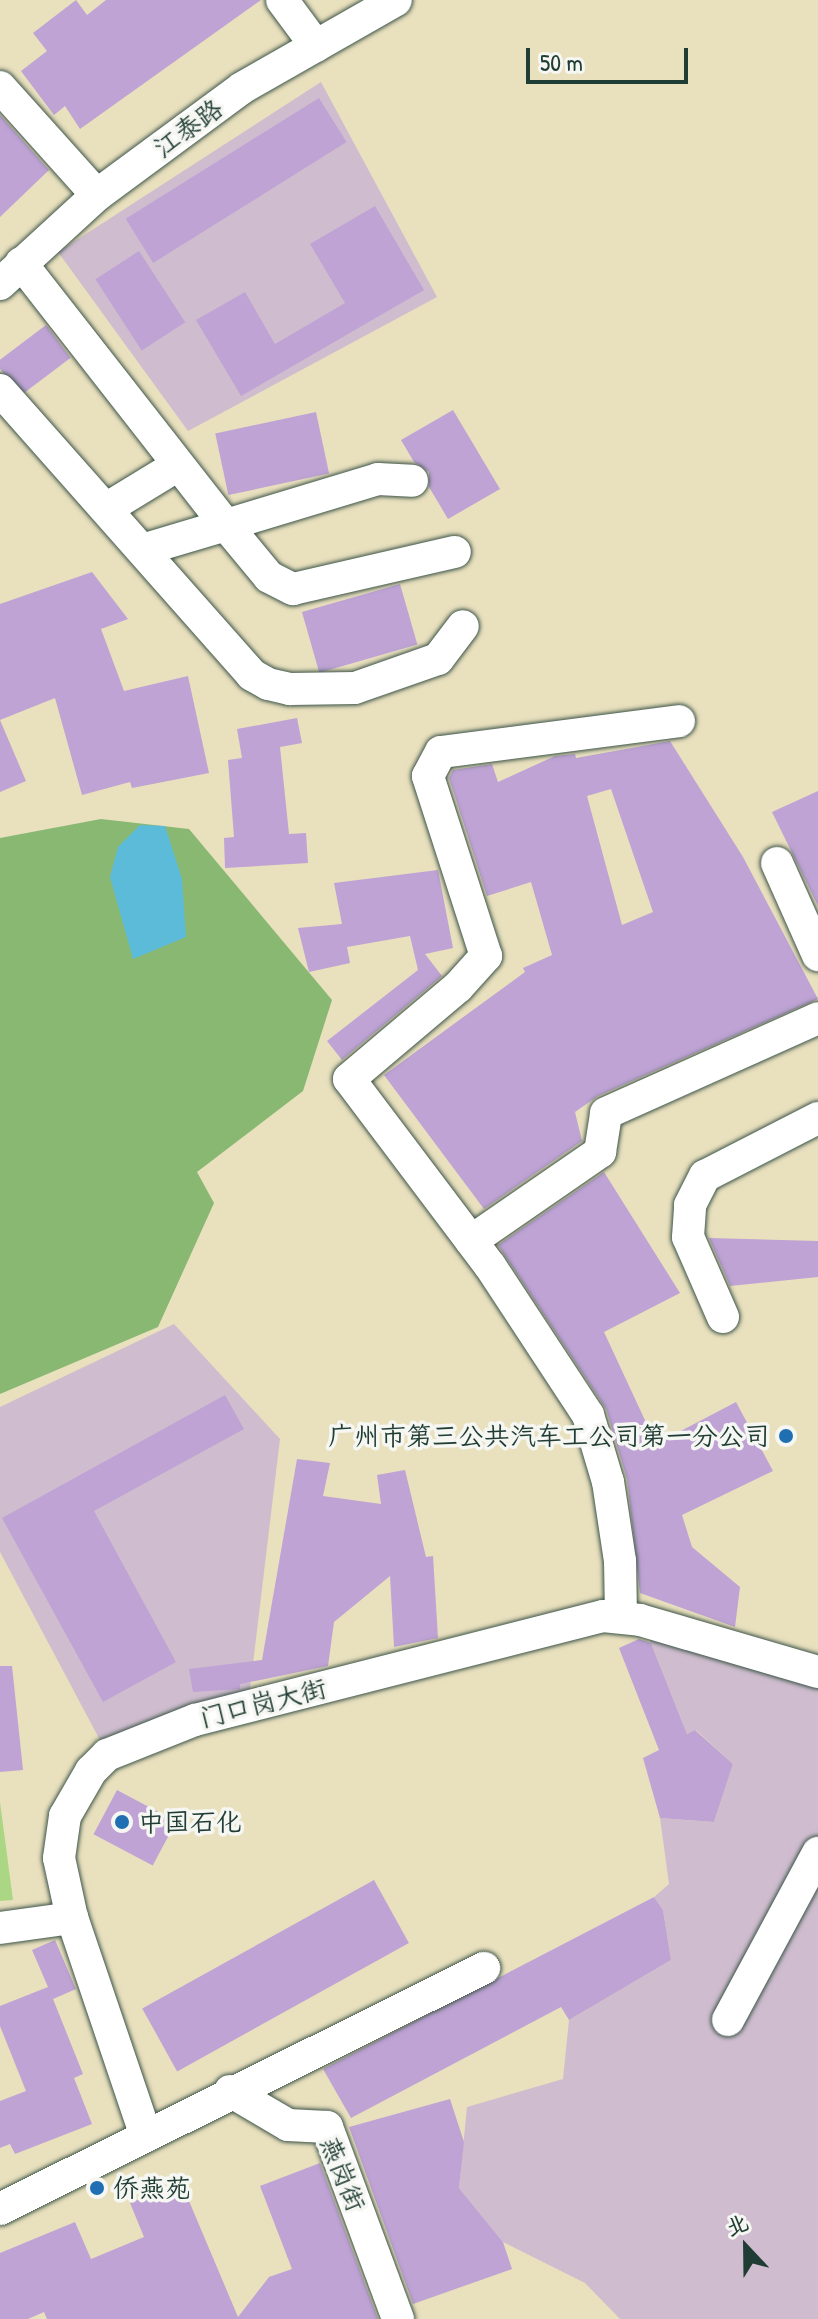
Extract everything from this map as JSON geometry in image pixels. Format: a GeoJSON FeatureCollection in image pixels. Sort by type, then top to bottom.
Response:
{"type":"FeatureCollection","features":[{"type":"Feature","properties":{"kind":"street"},"geometry":{"type":"LineString","coordinates":[[282,0],[316,46]]}},
{"type":"Feature","properties":{"kind":"street","name":"江泰路"},"geometry":{"type":"LineString","coordinates":[[11,273],[97,195],[242,88],[396,0]]}},
{"type":"Feature","properties":{"kind":"street"},"geometry":{"type":"LineString","coordinates":[[0,87],[97,195]]}},
{"type":"Feature","properties":{"kind":"street"},"geometry":{"type":"LineString","coordinates":[[11,273],[178,465],[269,577],[293,589],[455,552]]}},
{"type":"Feature","properties":{"kind":"street"},"geometry":{"type":"LineString","coordinates":[[0,390],[252,675],[290,689],[355,688],[438,659],[463,626]]}},
{"type":"Feature","properties":{"kind":"street"},"geometry":{"type":"LineString","coordinates":[[106,509],[178,465]]}},
{"type":"Feature","properties":{"kind":"street"},"geometry":{"type":"LineString","coordinates":[[142,550],[378,479],[412,481]]}},
{"type":"Feature","properties":{"kind":"street"},"geometry":{"type":"LineString","coordinates":[[621,1617],[620,1561],[608,1482],[588,1415],[471,1241],[349,1079],[458,987],[486,956],[428,776],[441,752],[679,721]]}},
{"type":"Feature","properties":{"kind":"street"},"geometry":{"type":"LineString","coordinates":[[777,863],[818,955]]}},
{"type":"Feature","properties":{"kind":"street"},"geometry":{"type":"LineString","coordinates":[[471,1241],[600,1152],[606,1113],[818,1018]]}},
{"type":"Feature","properties":{"kind":"street"},"geometry":{"type":"LineString","coordinates":[[723,1317],[688,1237],[690,1205],[705,1176],[818,1118]]}},
{"type":"Feature","properties":{"kind":"street","name":"门口岗大街"},"geometry":{"type":"LineString","coordinates":[[146,2136],[72,1918],[59,1858],[65,1816],[91,1771],[129,1742],[195,1720],[560,1624],[621,1617],[818,1672]]}},
{"type":"Feature","properties":{"kind":"street"},"geometry":{"type":"LineString","coordinates":[[728,2020],[818,1853]]}},
{"type":"Feature","properties":{"kind":"street"},"geometry":{"type":"LineString","coordinates":[[0,1928],[72,1918]]}},
{"type":"Feature","properties":{"kind":"street"},"geometry":{"type":"LineString","coordinates":[[0,2209],[230,2091],[484,1968]]}},
{"type":"Feature","properties":{"kind":"street","name":"燕岗街"},"geometry":{"type":"LineString","coordinates":[[230,2091],[288,2125],[327,2127],[398,2319]]}},
{"type":"Feature","properties":{"kind":"shaded area"},"geometry":{"type":"Polygon","coordinates":[[[321,82],[437,297],[188,431],[58,252],[321,82]]]}},
{"type":"Feature","properties":{"kind":"shaded area"},"geometry":{"type":"Polygon","coordinates":[[[174,1324],[280,1439],[249,1697],[102,1744],[0,1552],[0,1407],[174,1324]]]}},
{"type":"Feature","properties":{"kind":"shaded area"},"geometry":{"type":"Polygon","coordinates":[[[648,1635],[818,1682],[818,2319],[620,2319],[585,2283],[503,2242],[459,2188],[467,2107],[563,2079],[569,2020],[671,1960],[663,1910],[654,1897],[669,1884],[660,1818],[714,1822],[733,1764],[696,1730],[687,1734],[648,1635]]]}},
{"type":"Feature","properties":{"kind":"green space"},"geometry":{"type":"Polygon","coordinates":[[[101,819],[189,829],[332,1000],[303,1091],[197,1172],[214,1203],[158,1327],[0,1394],[0,838],[101,819]]]}},
{"type":"Feature","properties":{"kind":"green space"},"geometry":{"type":"Polygon","coordinates":[[[0,1802],[13,1900],[0,1901],[0,1802]]]}},
{"type":"Feature","properties":{"kind":"water"},"geometry":{"type":"Polygon","coordinates":[[[140,825],[165,826],[182,879],[186,937],[133,959],[110,877],[118,847],[140,825]]]}},
{"type":"Feature","properties":{"kind":"building"},"geometry":{"type":"Polygon","coordinates":[[[76,0],[87,15],[106,0],[261,0],[80,129],[65,106],[54,115],[21,71],[47,51],[33,33],[76,0]]]}},
{"type":"Feature","properties":{"kind":"building"},"geometry":{"type":"Polygon","coordinates":[[[319,98],[347,142],[153,263],[126,219],[319,98]]]}},
{"type":"Feature","properties":{"kind":"building"},"geometry":{"type":"Polygon","coordinates":[[[0,115],[49,170],[0,217],[0,115]]]}},
{"type":"Feature","properties":{"kind":"building"},"geometry":{"type":"Polygon","coordinates":[[[375,206],[424,290],[241,396],[196,320],[245,292],[275,344],[345,303],[310,244],[375,206]]]}},
{"type":"Feature","properties":{"kind":"building"},"geometry":{"type":"Polygon","coordinates":[[[139,251],[185,322],[142,351],[95,279],[139,251]]]}},
{"type":"Feature","properties":{"kind":"building"},"geometry":{"type":"Polygon","coordinates":[[[46,325],[71,358],[20,396],[0,369],[0,360],[46,325]]]}},
{"type":"Feature","properties":{"kind":"building"},"geometry":{"type":"Polygon","coordinates":[[[453,410],[500,489],[448,519],[429,487],[429,472],[414,462],[401,440],[453,410]]]}},
{"type":"Feature","properties":{"kind":"building"},"geometry":{"type":"Polygon","coordinates":[[[316,412],[329,474],[228,495],[215,433],[316,412]]]}},
{"type":"Feature","properties":{"kind":"building"},"geometry":{"type":"Polygon","coordinates":[[[92,572],[128,619],[101,629],[124,691],[188,676],[209,773],[132,788],[130,782],[82,795],[55,698],[0,720],[0,604],[92,572]]]}},
{"type":"Feature","properties":{"kind":"building"},"geometry":{"type":"Polygon","coordinates":[[[400,584],[417,645],[319,673],[302,612],[400,584]]]}},
{"type":"Feature","properties":{"kind":"building"},"geometry":{"type":"Polygon","coordinates":[[[297,718],[302,743],[280,747],[289,834],[306,833],[308,863],[225,868],[224,838],[234,837],[228,760],[242,758],[237,729],[297,718]]]}},
{"type":"Feature","properties":{"kind":"building"},"geometry":{"type":"Polygon","coordinates":[[[0,720],[26,781],[0,792],[0,720]]]}},
{"type":"Feature","properties":{"kind":"building"},"geometry":{"type":"Polygon","coordinates":[[[670,741],[743,857],[818,999],[598,1096],[575,1112],[582,1141],[484,1209],[384,1075],[525,972],[523,968],[552,955],[531,882],[487,896],[449,778],[453,770],[492,764],[498,782],[555,756],[575,754],[576,758],[670,741]],[[611,789],[587,796],[622,925],[653,912],[611,789]]]}},
{"type":"Feature","properties":{"kind":"building"},"geometry":{"type":"Polygon","coordinates":[[[818,791],[818,906],[772,812],[818,791]]]}},
{"type":"Feature","properties":{"kind":"building"},"geometry":{"type":"Polygon","coordinates":[[[438,870],[453,948],[425,954],[442,976],[342,1060],[327,1041],[418,970],[410,936],[347,947],[350,963],[309,972],[298,928],[342,924],[334,883],[438,870]]]}},
{"type":"Feature","properties":{"kind":"building"},"geometry":{"type":"Polygon","coordinates":[[[604,1172],[680,1293],[604,1332],[656,1444],[736,1402],[773,1471],[682,1515],[692,1547],[740,1587],[735,1627],[640,1593],[627,1479],[606,1409],[498,1245],[604,1172]]]}},
{"type":"Feature","properties":{"kind":"building"},"geometry":{"type":"Polygon","coordinates":[[[709,1238],[818,1241],[818,1277],[730,1286],[709,1238]]]}},
{"type":"Feature","properties":{"kind":"building"},"geometry":{"type":"Polygon","coordinates":[[[225,1395],[244,1429],[94,1511],[176,1662],[103,1702],[2,1518],[225,1395]]]}},
{"type":"Feature","properties":{"kind":"building"},"geometry":{"type":"Polygon","coordinates":[[[297,1459],[330,1463],[323,1496],[381,1504],[377,1475],[405,1470],[426,1557],[433,1556],[438,1638],[394,1647],[390,1576],[334,1622],[328,1666],[240,1684],[240,1689],[193,1692],[189,1669],[262,1660],[297,1459]]]}},
{"type":"Feature","properties":{"kind":"building"},"geometry":{"type":"Polygon","coordinates":[[[639,1639],[651,1643],[687,1734],[695,1730],[733,1764],[714,1822],[660,1818],[643,1758],[659,1750],[619,1648],[639,1639]]]}},
{"type":"Feature","properties":{"kind":"building"},"geometry":{"type":"Polygon","coordinates":[[[0,1666],[12,1666],[23,1770],[0,1772],[0,1666]]]}},
{"type":"Feature","properties":{"kind":"building"},"geometry":{"type":"Polygon","coordinates":[[[117,1790],[176,1821],[153,1866],[94,1834],[117,1790]]]}},
{"type":"Feature","properties":{"kind":"building"},"geometry":{"type":"Polygon","coordinates":[[[374,1880],[409,1943],[177,2071],[142,2008],[374,1880]]]}},
{"type":"Feature","properties":{"kind":"building"},"geometry":{"type":"Polygon","coordinates":[[[654,1897],[663,1910],[671,1960],[569,2020],[561,2007],[351,2118],[323,2069],[654,1897]]]}},
{"type":"Feature","properties":{"kind":"building"},"geometry":{"type":"Polygon","coordinates":[[[55,1940],[76,1989],[53,1999],[83,2074],[74,2078],[92,2124],[15,2154],[10,2144],[0,2148],[0,2101],[26,2091],[0,2026],[0,2006],[48,1987],[32,1950],[55,1940]]]}},
{"type":"Feature","properties":{"kind":"building"},"geometry":{"type":"Polygon","coordinates":[[[450,2099],[464,2142],[459,2188],[503,2242],[512,2269],[413,2304],[349,2127],[450,2099]]]}},
{"type":"Feature","properties":{"kind":"building"},"geometry":{"type":"Polygon","coordinates":[[[320,2163],[378,2319],[47,2319],[44,2312],[28,2319],[0,2319],[0,2253],[75,2222],[91,2259],[144,2237],[130,2203],[181,2182],[238,2317],[269,2277],[292,2269],[260,2186],[320,2163]]]}},
{"type":"Feature","properties":{"kind":"place","name":"广州市第三公共汽车工公司第一分公司"},"geometry":{"type":"Point","coordinates":[786,1436]}},
{"type":"Feature","properties":{"kind":"place","name":"中国石化"},"geometry":{"type":"Point","coordinates":[122,1822]}},
{"type":"Feature","properties":{"kind":"place","name":"侨燕苑"},"geometry":{"type":"Point","coordinates":[97,2188]}}]}
